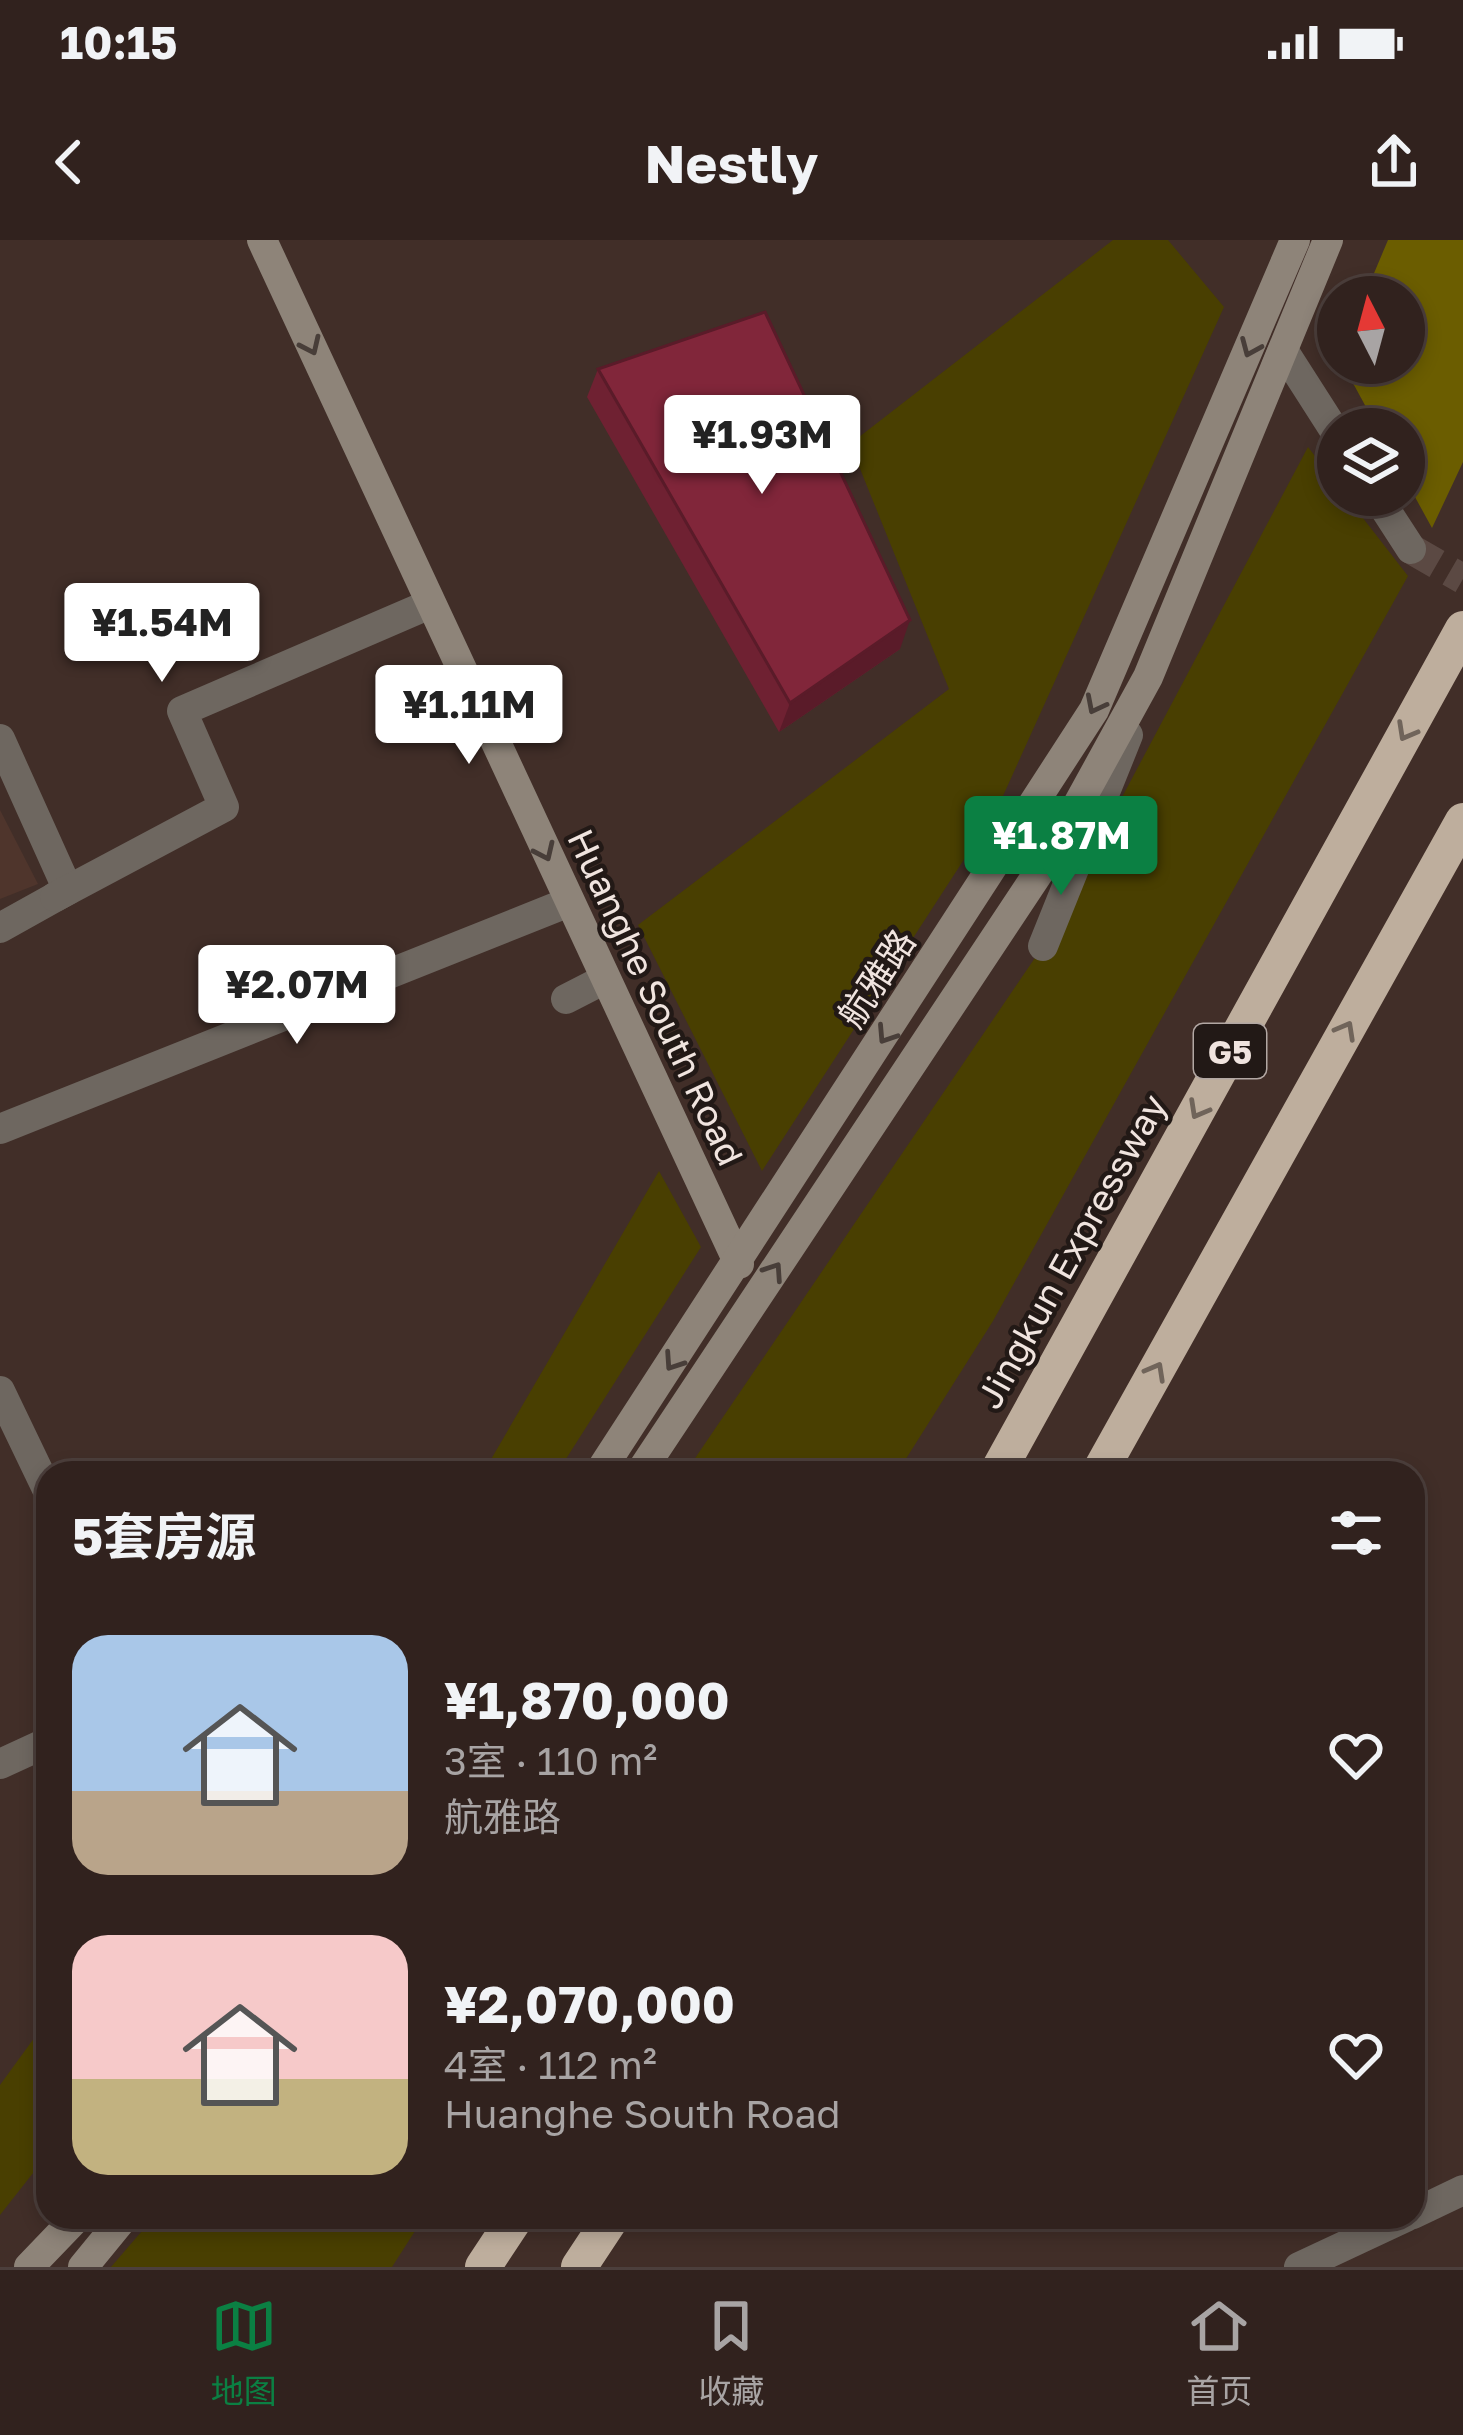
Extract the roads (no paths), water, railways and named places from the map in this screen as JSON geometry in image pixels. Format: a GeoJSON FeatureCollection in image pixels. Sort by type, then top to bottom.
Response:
{"type":"FeatureCollection","features":[{"type":"Feature","properties":{"kind":"highway","name":"Jingkun Expressway"},"geometry":{"type":"LineString","coordinates":[[1004,1461],[1463,629]]}},
{"type":"Feature","properties":{"kind":"highway","name":"G5"},"geometry":{"type":"LineString","coordinates":[[1107,1461],[1463,821]]}},
{"type":"Feature","properties":{"kind":"highway"},"geometry":{"type":"LineString","coordinates":[[483,2267],[508,2229]]}},
{"type":"Feature","properties":{"kind":"highway"},"geometry":{"type":"LineString","coordinates":[[579,2267],[604,2229]]}},
{"type":"Feature","properties":{"kind":"street","name":"Huanghe South Road"},"geometry":{"type":"LineString","coordinates":[[262,240],[739,1264]]}},
{"type":"Feature","properties":{"kind":"street","name":"航雅路"},"geometry":{"type":"LineString","coordinates":[[607,1461],[1094,710],[1295,240]]}},
{"type":"Feature","properties":{"kind":"street"},"geometry":{"type":"LineString","coordinates":[[648,1461],[1049,857],[1148,677],[1328,240]]}},
{"type":"Feature","properties":{"kind":"street"},"geometry":{"type":"LineString","coordinates":[[1283,350],[1320,408]]}},
{"type":"Feature","properties":{"kind":"street"},"geometry":{"type":"LineString","coordinates":[[1043,946],[1283,350]]}},
{"type":"Feature","properties":{"kind":"street"},"geometry":{"type":"LineString","coordinates":[[1389,516],[1411,550]]}},
{"type":"Feature","properties":{"kind":"street"},"geometry":{"type":"LineString","coordinates":[[0,928],[224,807],[182,711],[430,604]]}},
{"type":"Feature","properties":{"kind":"street"},"geometry":{"type":"LineString","coordinates":[[0,739],[68,890],[56,898]]}},
{"type":"Feature","properties":{"kind":"street"},"geometry":{"type":"LineString","coordinates":[[0,1130],[568,902]]}},
{"type":"Feature","properties":{"kind":"street"},"geometry":{"type":"LineString","coordinates":[[566,999],[605,979]]}},
{"type":"Feature","properties":{"kind":"street"},"geometry":{"type":"LineString","coordinates":[[0,1391],[36,1465]]}},
{"type":"Feature","properties":{"kind":"street"},"geometry":{"type":"LineString","coordinates":[[0,1764],[36,1748]]}},
{"type":"Feature","properties":{"kind":"street"},"geometry":{"type":"LineString","coordinates":[[1425,2208],[1463,2190]]}},
{"type":"Feature","properties":{"kind":"street"},"geometry":{"type":"LineString","coordinates":[[29,2267],[65,2229]]}},
{"type":"Feature","properties":{"kind":"street"},"geometry":{"type":"LineString","coordinates":[[83,2267],[114,2229]]}},
{"type":"Feature","properties":{"kind":"street"},"geometry":{"type":"LineString","coordinates":[[1299,2267],[1379,2229]]}},
{"type":"Feature","properties":{"kind":"tunnel"},"geometry":{"type":"LineString","coordinates":[[1411,549],[1463,579]]}}]}
